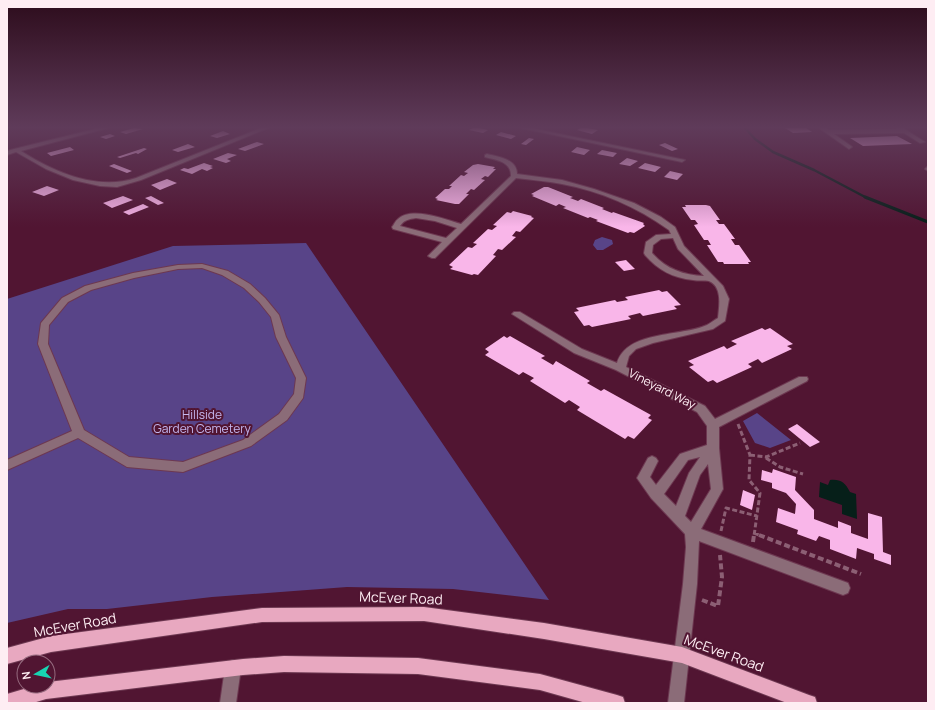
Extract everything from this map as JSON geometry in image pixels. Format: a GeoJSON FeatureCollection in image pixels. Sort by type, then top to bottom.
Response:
{"type":"FeatureCollection","features":[{"type":"Feature","properties":{"kind":"main road","name":"McEver Road"},"geometry":{"type":"LineString","coordinates":[[7,656],[51,644],[254,616],[424,614],[544,631],[682,655],[809,703]]}},
{"type":"Feature","properties":{"kind":"main road"},"geometry":{"type":"LineString","coordinates":[[7,702],[46,690],[233,668],[284,664],[418,666],[540,682],[617,703]]}},
{"type":"Feature","properties":{"kind":"street"},"geometry":{"type":"LineString","coordinates":[[31,161],[44,167],[92,183],[110,185],[120,184],[148,175],[183,161]]}},
{"type":"Feature","properties":{"kind":"street"},"geometry":{"type":"LineString","coordinates":[[432,256],[514,176],[515,170],[512,165],[504,161]]}},
{"type":"Feature","properties":{"kind":"street","name":"Vineyard Way"},"geometry":{"type":"LineString","coordinates":[[514,176],[556,181],[592,190],[632,204],[672,229],[681,247],[719,286],[725,299],[722,319],[710,327],[650,341],[633,347],[624,354],[620,368],[702,409],[713,425]]}},
{"type":"Feature","properties":{"kind":"street"},"geometry":{"type":"LineString","coordinates":[[447,241],[399,229],[396,227],[397,223],[405,216],[414,215],[462,227]]}},
{"type":"Feature","properties":{"kind":"street"},"geometry":{"type":"LineString","coordinates":[[675,236],[659,237],[650,244],[648,253],[654,261],[667,271],[674,274],[694,278],[711,279]]}},
{"type":"Feature","properties":{"kind":"street"},"geometry":{"type":"LineString","coordinates":[[202,266],[225,273],[247,286],[262,300],[276,317],[281,337],[301,378],[299,395],[284,418],[247,443],[183,467],[127,462],[79,433],[43,344],[44,325],[66,300],[88,288],[133,276],[178,267],[202,266]]}},
{"type":"Feature","properties":{"kind":"street"},"geometry":{"type":"LineString","coordinates":[[517,314],[578,351],[620,368]]}},
{"type":"Feature","properties":{"kind":"street"},"geometry":{"type":"LineString","coordinates":[[676,703],[693,547],[692,532],[701,519],[717,489],[713,448],[713,425],[803,379]]}},
{"type":"Feature","properties":{"kind":"street"},"geometry":{"type":"LineString","coordinates":[[7,465],[79,433]]}},
{"type":"Feature","properties":{"kind":"street"},"geometry":{"type":"LineString","coordinates":[[656,494],[684,457],[713,448]]}},
{"type":"Feature","properties":{"kind":"street"},"geometry":{"type":"LineString","coordinates":[[678,518],[695,473],[713,448]]}},
{"type":"Feature","properties":{"kind":"street"},"geometry":{"type":"LineString","coordinates":[[652,461],[643,478],[692,532],[843,588]]}},
{"type":"Feature","properties":{"kind":"street"},"geometry":{"type":"LineString","coordinates":[[228,703],[233,668]]}},
{"type":"Feature","properties":{"kind":"path"},"geometry":{"type":"LineString","coordinates":[[731,416],[736,420],[743,433],[750,456],[749,480],[760,493],[751,554]]}},
{"type":"Feature","properties":{"kind":"path"},"geometry":{"type":"LineString","coordinates":[[750,456],[766,457],[800,443]]}},
{"type":"Feature","properties":{"kind":"path"},"geometry":{"type":"LineString","coordinates":[[766,457],[780,467],[803,474]]}},
{"type":"Feature","properties":{"kind":"path"},"geometry":{"type":"LineString","coordinates":[[754,533],[861,574]]}},
{"type":"Feature","properties":{"kind":"green space"},"geometry":{"type":"Polygon","coordinates":[[[602,237],[612,240],[613,244],[603,250],[597,250],[593,245],[595,240],[602,237]]]}},
{"type":"Feature","properties":{"kind":"green space","name":"Hillside Garden Cemetery"},"geometry":{"type":"Polygon","coordinates":[[[306,243],[549,600],[453,589],[347,587],[212,597],[107,609],[68,609],[7,623],[7,299],[173,246],[306,243]]]}},
{"type":"Feature","properties":{"kind":"green space"},"geometry":{"type":"Polygon","coordinates":[[[757,413],[791,440],[770,448],[755,443],[743,421],[757,413]]]}},
{"type":"Feature","properties":{"kind":"shaded area"},"geometry":{"type":"Polygon","coordinates":[[[830,480],[842,482],[850,492],[856,494],[857,519],[842,514],[842,505],[819,497],[820,482],[828,485],[830,480]]]}},
{"type":"Feature","properties":{"kind":"building"},"geometry":{"type":"Polygon","coordinates":[[[220,161],[231,161],[226,163],[220,161]]]}},
{"type":"Feature","properties":{"kind":"building"},"geometry":{"type":"Polygon","coordinates":[[[623,161],[638,161],[630,166],[619,164],[623,161]]]}},
{"type":"Feature","properties":{"kind":"building"},"geometry":{"type":"Polygon","coordinates":[[[204,163],[213,166],[210,167],[213,168],[207,171],[202,169],[192,174],[180,170],[184,168],[188,169],[204,163]]]}},
{"type":"Feature","properties":{"kind":"building"},"geometry":{"type":"Polygon","coordinates":[[[645,163],[661,167],[655,172],[638,168],[645,163]]]}},
{"type":"Feature","properties":{"kind":"building"},"geometry":{"type":"Polygon","coordinates":[[[114,164],[132,171],[127,173],[109,166],[114,164]]]}},
{"type":"Feature","properties":{"kind":"building"},"geometry":{"type":"Polygon","coordinates":[[[478,164],[495,167],[493,169],[496,169],[488,177],[485,176],[481,179],[485,180],[474,190],[471,189],[466,194],[469,194],[459,204],[436,200],[438,199],[435,198],[445,189],[449,189],[452,186],[449,186],[461,175],[464,176],[468,173],[464,172],[473,165],[478,164]]]}},
{"type":"Feature","properties":{"kind":"building"},"geometry":{"type":"Polygon","coordinates":[[[670,171],[683,174],[677,180],[664,177],[670,171]]]}},
{"type":"Feature","properties":{"kind":"building"},"geometry":{"type":"Polygon","coordinates":[[[167,179],[177,183],[160,190],[151,185],[167,179]]]}},
{"type":"Feature","properties":{"kind":"building"},"geometry":{"type":"Polygon","coordinates":[[[47,186],[59,190],[44,196],[32,192],[47,186]]]}},
{"type":"Feature","properties":{"kind":"building"},"geometry":{"type":"Polygon","coordinates":[[[544,187],[548,187],[573,197],[570,198],[578,201],[581,199],[604,208],[602,209],[612,213],[613,212],[644,223],[643,224],[645,226],[634,233],[628,233],[596,221],[598,220],[590,217],[588,218],[563,208],[566,207],[559,204],[556,206],[532,196],[534,195],[531,194],[544,187]]]}},
{"type":"Feature","properties":{"kind":"building"},"geometry":{"type":"Polygon","coordinates":[[[123,196],[133,200],[112,208],[103,203],[123,196]]]}},
{"type":"Feature","properties":{"kind":"building"},"geometry":{"type":"Polygon","coordinates":[[[151,196],[164,203],[158,205],[145,198],[151,196]]]}},
{"type":"Feature","properties":{"kind":"building"},"geometry":{"type":"Polygon","coordinates":[[[143,204],[149,207],[129,215],[123,212],[143,204]]]}},
{"type":"Feature","properties":{"kind":"building"},"geometry":{"type":"Polygon","coordinates":[[[685,205],[710,206],[720,220],[716,220],[719,224],[724,224],[735,239],[731,239],[735,245],[739,245],[751,262],[748,262],[749,264],[724,264],[723,262],[718,262],[707,245],[711,245],[708,240],[704,240],[694,225],[698,224],[695,220],[691,220],[682,207],[686,207],[685,205]]]}},
{"type":"Feature","properties":{"kind":"building"},"geometry":{"type":"Polygon","coordinates":[[[513,211],[532,216],[531,217],[534,218],[520,232],[516,231],[512,236],[516,237],[502,250],[498,249],[493,255],[496,256],[478,275],[472,275],[450,269],[453,267],[449,265],[468,247],[472,248],[477,244],[473,243],[488,229],[492,230],[497,226],[493,225],[507,212],[511,213],[513,211]]]}},
{"type":"Feature","properties":{"kind":"building"},"geometry":{"type":"Polygon","coordinates":[[[626,260],[635,269],[624,271],[615,262],[626,260]]]}},
{"type":"Feature","properties":{"kind":"building"},"geometry":{"type":"Polygon","coordinates":[[[659,290],[662,292],[667,291],[681,305],[674,306],[677,309],[643,316],[640,313],[628,316],[631,319],[592,327],[589,325],[584,326],[574,312],[579,311],[576,308],[615,300],[617,302],[628,300],[625,297],[659,290]]]}},
{"type":"Feature","properties":{"kind":"building"},"geometry":{"type":"Polygon","coordinates":[[[762,328],[765,330],[770,328],[793,344],[787,346],[792,349],[762,363],[758,359],[748,364],[752,367],[717,383],[713,380],[708,382],[689,367],[694,365],[688,361],[724,346],[727,349],[737,344],[731,341],[762,328]]]}},
{"type":"Feature","properties":{"kind":"building"},"geometry":{"type":"Polygon","coordinates":[[[504,336],[507,338],[510,336],[545,356],[541,358],[553,365],[556,361],[590,381],[587,383],[601,391],[604,389],[651,415],[648,418],[652,420],[634,439],[628,436],[625,439],[577,410],[580,407],[569,400],[565,403],[530,381],[534,378],[523,372],[519,375],[485,355],[489,352],[485,349],[504,336]]]}},
{"type":"Feature","properties":{"kind":"building"},"geometry":{"type":"Polygon","coordinates":[[[797,424],[820,442],[810,447],[788,429],[797,424]]]}},
{"type":"Feature","properties":{"kind":"building"},"geometry":{"type":"Polygon","coordinates":[[[773,469],[796,477],[795,490],[814,510],[814,519],[838,528],[838,521],[851,526],[851,533],[868,539],[868,513],[882,517],[883,552],[891,555],[891,565],[874,559],[874,554],[857,548],[856,559],[830,549],[830,540],[819,536],[816,541],[797,534],[798,530],[776,522],[778,508],[795,514],[796,504],[786,493],[772,488],[772,483],[761,480],[762,470],[772,473],[773,469]]]}},
{"type":"Feature","properties":{"kind":"building"},"geometry":{"type":"Polygon","coordinates":[[[743,490],[755,495],[752,510],[740,505],[743,490]]]}},
{"type":"Feature","properties":{"kind":"waterway"},"geometry":{"type":"LineString","coordinates":[[794,161],[865,197]]}},
{"type":"Feature","properties":{"kind":"waterway"},"geometry":{"type":"LineString","coordinates":[[865,197],[928,222]]}}]}
